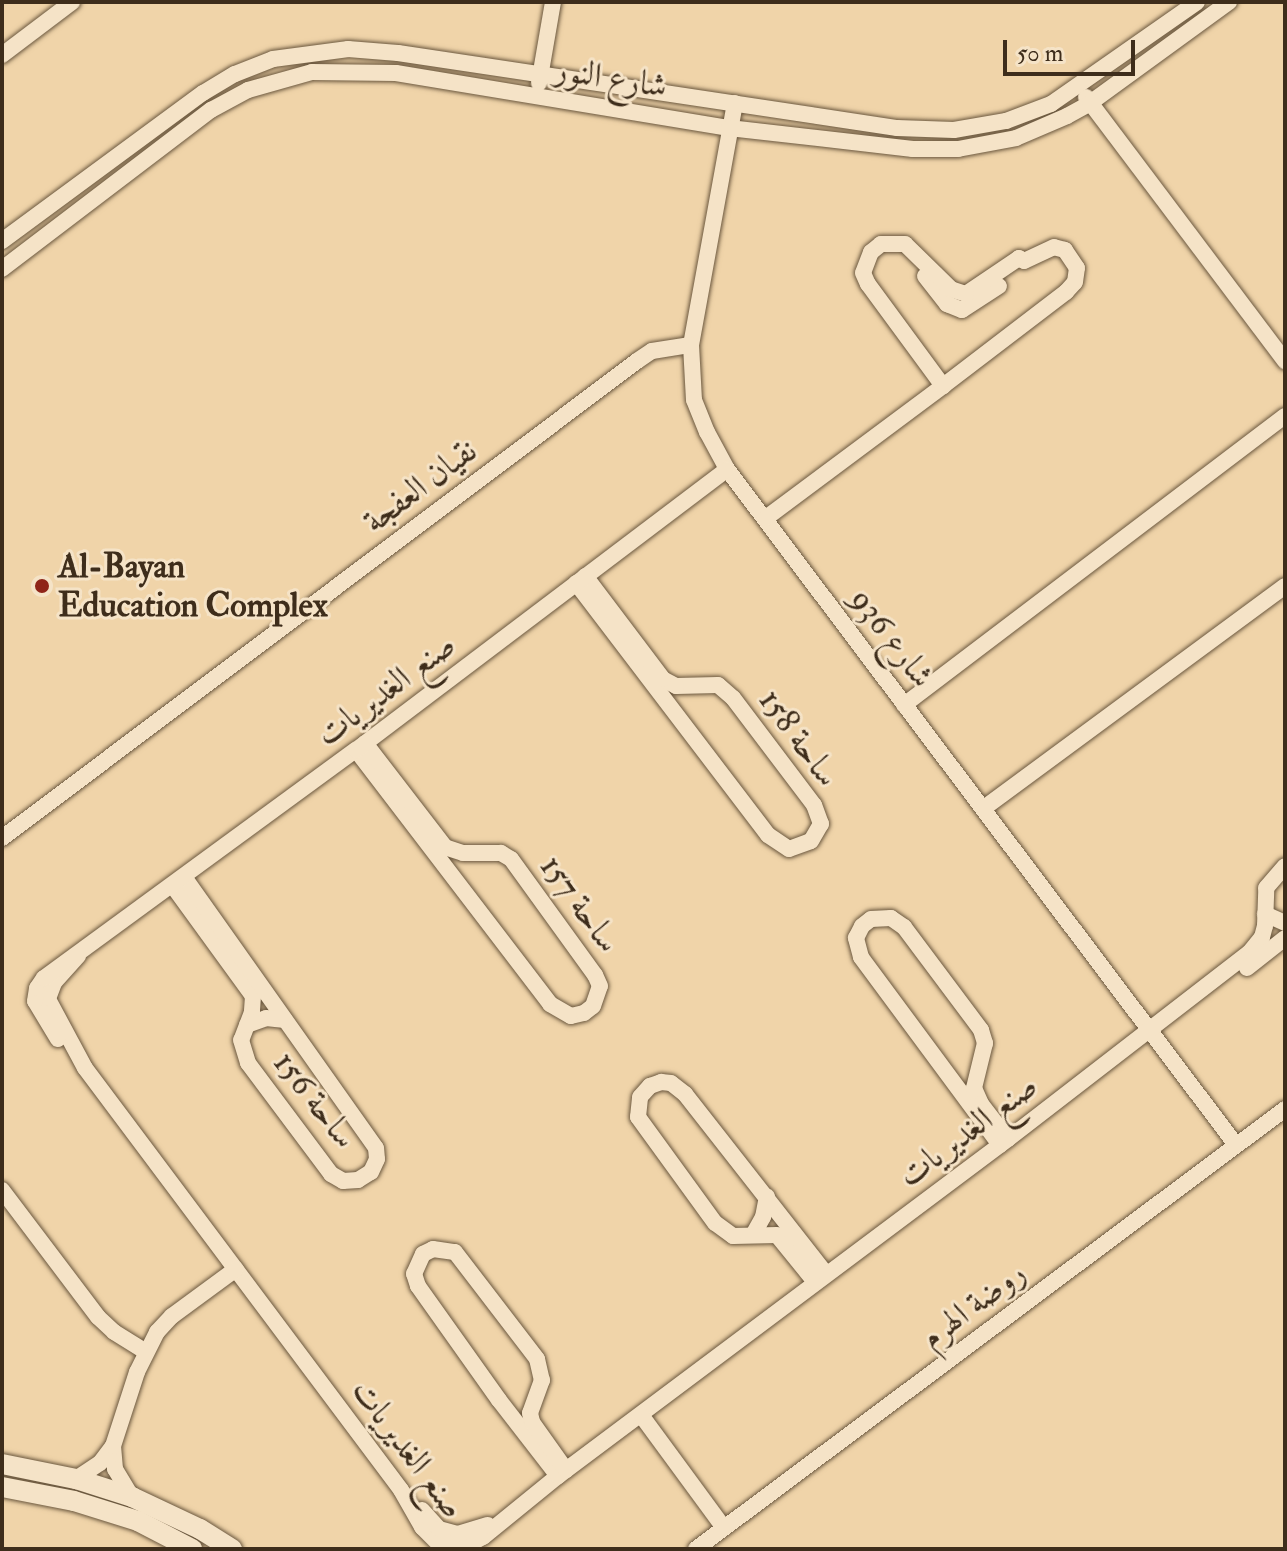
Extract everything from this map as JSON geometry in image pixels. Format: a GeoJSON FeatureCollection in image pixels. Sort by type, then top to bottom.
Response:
{"type":"FeatureCollection","features":[{"type":"Feature","properties":{"kind":"street"},"geometry":{"type":"LineString","coordinates":[[2,55],[52,8],[72,2]]}},
{"type":"Feature","properties":{"kind":"street"},"geometry":{"type":"LineString","coordinates":[[538,96],[553,2]]}},
{"type":"Feature","properties":{"kind":"street","name":"شارع النور"},"geometry":{"type":"LineString","coordinates":[[2,269],[211,110],[248,90],[312,72],[346,70],[396,73],[729,128],[913,149],[958,149],[1016,138],[1090,103],[1229,2]]}},
{"type":"Feature","properties":{"kind":"street"},"geometry":{"type":"LineString","coordinates":[[1190,4],[1200,23]]}},
{"type":"Feature","properties":{"kind":"street","name":"شارع النور"},"geometry":{"type":"LineString","coordinates":[[2,241],[203,93],[235,74],[273,59],[348,49],[398,53],[897,128],[954,130],[1006,121],[1051,104],[1079,88],[1190,4]]}},
{"type":"Feature","properties":{"kind":"street"},"geometry":{"type":"LineString","coordinates":[[1079,88],[1285,361]]}},
{"type":"Feature","properties":{"kind":"street","name":"شارع 936"},"geometry":{"type":"LineString","coordinates":[[735,103],[691,345],[694,400],[727,469],[1236,1145]]}},
{"type":"Feature","properties":{"kind":"street"},"geometry":{"type":"LineString","coordinates":[[766,518],[943,386],[1054,302],[1075,282],[1077,268],[1065,250],[1043,249],[1024,261],[1024,265],[987,295],[962,310],[942,298],[905,244],[881,244],[871,252],[863,273],[943,386]]}},
{"type":"Feature","properties":{"kind":"street","name":"نقيان العفجة"},"geometry":{"type":"LineString","coordinates":[[2,838],[637,361],[652,351],[691,345]]}},
{"type":"Feature","properties":{"kind":"street"},"geometry":{"type":"LineString","coordinates":[[904,705],[1285,416]]}},
{"type":"Feature","properties":{"kind":"street","name":"صنع الغديريات"},"geometry":{"type":"LineString","coordinates":[[727,469],[78,956],[54,983],[48,999],[85,1068],[401,1490],[422,1527],[439,1544],[463,1548],[483,1537],[562,1473],[820,1278],[1285,938]]}},
{"type":"Feature","properties":{"kind":"street","name":"ساحة 158"},"geometry":{"type":"LineString","coordinates":[[580,579],[663,679],[676,686],[718,685],[733,698],[814,805],[821,824],[811,841],[789,849],[778,844],[681,721],[580,579]]}},
{"type":"Feature","properties":{"kind":"street"},"geometry":{"type":"LineString","coordinates":[[984,808],[1285,586]]}},
{"type":"Feature","properties":{"kind":"street"},"geometry":{"type":"LineString","coordinates":[[681,721],[682,706],[691,686]]}},
{"type":"Feature","properties":{"kind":"street","name":"ساحة 157"},"geometry":{"type":"LineString","coordinates":[[361,746],[439,843],[449,850],[501,853],[511,859],[595,975],[600,986],[593,1006],[584,1013],[571,1016],[560,1013],[550,1004],[459,884],[361,746]]}},
{"type":"Feature","properties":{"kind":"street"},"geometry":{"type":"LineString","coordinates":[[459,884],[471,852]]}},
{"type":"Feature","properties":{"kind":"street","name":"صنع الغديريات"},"geometry":{"type":"LineString","coordinates":[[1154,1033],[1257,946],[1265,926],[1266,888],[1285,866]]}},
{"type":"Feature","properties":{"kind":"street","name":"ساحة 156"},"geometry":{"type":"LineString","coordinates":[[179,881],[285,1020],[376,1148],[377,1159],[371,1172],[358,1180],[343,1181],[331,1174],[248,1063],[240,1045],[253,996],[179,881]]}},
{"type":"Feature","properties":{"kind":"street"},"geometry":{"type":"LineString","coordinates":[[1265,914],[1285,923]]}},
{"type":"Feature","properties":{"kind":"street"},"geometry":{"type":"LineString","coordinates":[[891,918],[904,927],[981,1030],[985,1043],[977,1068],[976,1096],[1004,1142],[943,1069],[856,949],[862,926],[871,919],[891,918]]}},
{"type":"Feature","properties":{"kind":"street"},"geometry":{"type":"LineString","coordinates":[[247,1025],[266,1018],[285,1020]]}},
{"type":"Feature","properties":{"kind":"street"},"geometry":{"type":"LineString","coordinates":[[943,1069],[977,1068]]}},
{"type":"Feature","properties":{"kind":"street"},"geometry":{"type":"LineString","coordinates":[[661,1082],[680,1088],[767,1196],[820,1278],[782,1239],[772,1234],[733,1236],[715,1223],[644,1128],[638,1117],[640,1097],[661,1082]]}},
{"type":"Feature","properties":{"kind":"street","name":"روضة الهرم"},"geometry":{"type":"LineString","coordinates":[[696,1549],[1285,1109]]}},
{"type":"Feature","properties":{"kind":"street"},"geometry":{"type":"LineString","coordinates":[[2,1190],[98,1317],[114,1332],[145,1351]]}},
{"type":"Feature","properties":{"kind":"street"},"geometry":{"type":"LineString","coordinates":[[753,1235],[763,1217],[767,1196]]}},
{"type":"Feature","properties":{"kind":"street"},"geometry":{"type":"LineString","coordinates":[[433,1249],[455,1252],[463,1259],[537,1359],[542,1380],[535,1397],[532,1422],[562,1473],[499,1400],[418,1286],[414,1274],[417,1263],[433,1249]]}},
{"type":"Feature","properties":{"kind":"street"},"geometry":{"type":"LineString","coordinates":[[76,1479],[100,1463],[113,1446],[145,1351],[172,1316],[236,1269]]}},
{"type":"Feature","properties":{"kind":"street"},"geometry":{"type":"LineString","coordinates":[[499,1400],[535,1397]]}},
{"type":"Feature","properties":{"kind":"street"},"geometry":{"type":"LineString","coordinates":[[641,1415],[724,1528]]}},
{"type":"Feature","properties":{"kind":"street"},"geometry":{"type":"LineString","coordinates":[[113,1446],[115,1469],[132,1497]]}},
{"type":"Feature","properties":{"kind":"street"},"geometry":{"type":"LineString","coordinates":[[2,1464],[76,1479],[132,1497],[200,1529],[232,1549]]}},
{"type":"Feature","properties":{"kind":"street"},"geometry":{"type":"LineString","coordinates":[[2,1487],[74,1501],[126,1517],[192,1549]]}},
{"type":"Feature","properties":{"kind":"place","name":"Al-Bayan Education Complex"},"geometry":{"type":"Point","coordinates":[42,586]}}]}
